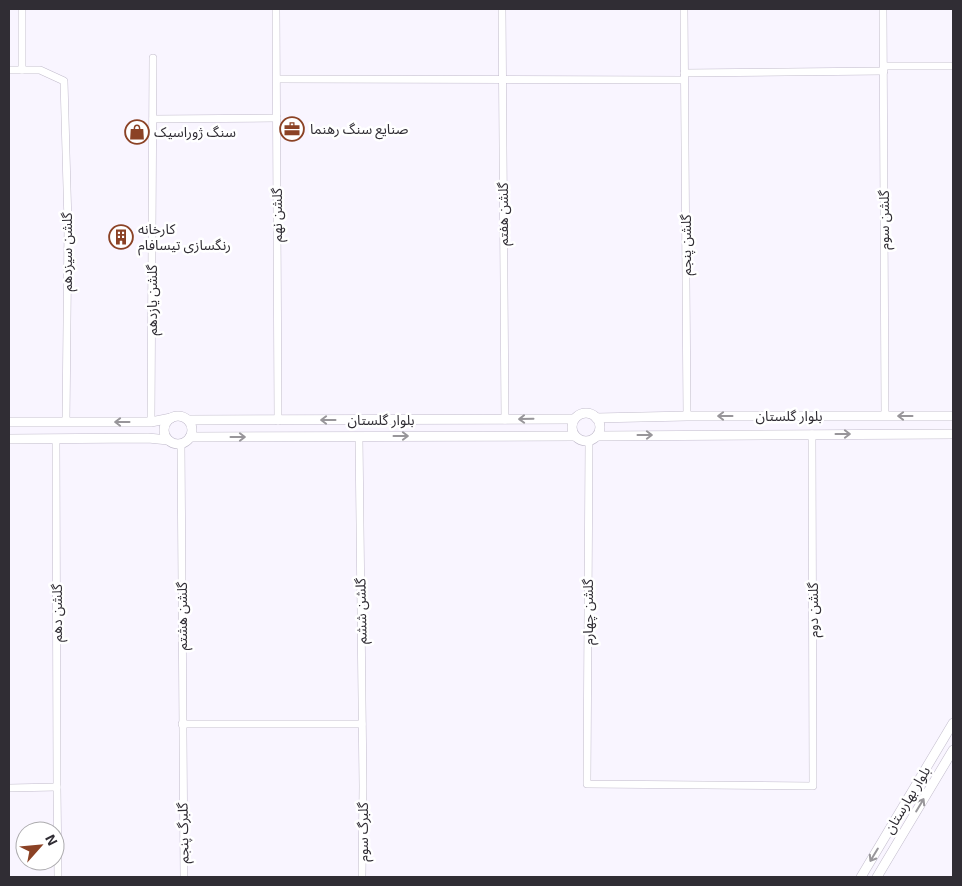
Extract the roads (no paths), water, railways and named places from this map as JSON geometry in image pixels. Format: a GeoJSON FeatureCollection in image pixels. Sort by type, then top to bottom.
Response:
{"type":"FeatureCollection","features":[{"type":"Feature","properties":{"kind":"street"},"geometry":{"type":"LineString","coordinates":[[9,70],[22,70],[22,9]]}},
{"type":"Feature","properties":{"kind":"street","name":"گلشن نهم"},"geometry":{"type":"LineString","coordinates":[[276,9],[278,421]]}},
{"type":"Feature","properties":{"kind":"street","name":"گلشن هفتم"},"geometry":{"type":"LineString","coordinates":[[502,9],[505,420]]}},
{"type":"Feature","properties":{"kind":"street","name":"گلشن پنجم"},"geometry":{"type":"LineString","coordinates":[[684,9],[687,416]]}},
{"type":"Feature","properties":{"kind":"street","name":"گلشن سوم"},"geometry":{"type":"LineString","coordinates":[[883,9],[885,416]]}},
{"type":"Feature","properties":{"kind":"street","name":"گلشن یازدهم"},"geometry":{"type":"LineString","coordinates":[[151,422],[153,58]]}},
{"type":"Feature","properties":{"kind":"street"},"geometry":{"type":"LineString","coordinates":[[277,79],[502,80],[684,76],[953,66]]}},
{"type":"Feature","properties":{"kind":"street","name":"گلشن سیزدهم"},"geometry":{"type":"LineString","coordinates":[[22,70],[40,70],[64,81],[68,224],[66,422]]}},
{"type":"Feature","properties":{"kind":"street"},"geometry":{"type":"LineString","coordinates":[[153,119],[277,118]]}},
{"type":"Feature","properties":{"kind":"street"},"geometry":{"type":"LineString","coordinates":[[582,414],[592,415],[596,418],[599,428],[593,438],[581,440],[574,436],[572,427],[574,419],[582,414]]}},
{"type":"Feature","properties":{"kind":"street"},"geometry":{"type":"LineString","coordinates":[[9,422],[151,422],[180,416],[188,420],[192,427],[190,437],[181,443],[148,438],[9,439]]}},
{"type":"Feature","properties":{"kind":"street","name":"بلوار گلستان"},"geometry":{"type":"LineString","coordinates":[[596,418],[953,416]]}},
{"type":"Feature","properties":{"kind":"street"},"geometry":{"type":"LineString","coordinates":[[168,440],[164,427],[170,418]]}},
{"type":"Feature","properties":{"kind":"street","name":"بلوار گلستان"},"geometry":{"type":"LineString","coordinates":[[188,420],[574,419]]}},
{"type":"Feature","properties":{"kind":"street","name":"بلوار گلستان"},"geometry":{"type":"LineString","coordinates":[[593,438],[812,434],[953,434]]}},
{"type":"Feature","properties":{"kind":"street","name":"گلشن دوم"},"geometry":{"type":"LineString","coordinates":[[587,784],[813,786],[812,434]]}},
{"type":"Feature","properties":{"kind":"street","name":"بلوار گلستان"},"geometry":{"type":"LineString","coordinates":[[190,437],[574,436]]}},
{"type":"Feature","properties":{"kind":"street","name":"گلشن ششم"},"geometry":{"type":"LineString","coordinates":[[359,437],[363,786]]}},
{"type":"Feature","properties":{"kind":"street","name":"گلشن چهارم"},"geometry":{"type":"LineString","coordinates":[[587,784],[593,438]]}},
{"type":"Feature","properties":{"kind":"street","name":"گلشن دهم"},"geometry":{"type":"LineString","coordinates":[[56,439],[58,877]]}},
{"type":"Feature","properties":{"kind":"street","name":"گلشن هشتم"},"geometry":{"type":"LineString","coordinates":[[181,443],[183,788]]}},
{"type":"Feature","properties":{"kind":"street"},"geometry":{"type":"LineString","coordinates":[[182,724],[362,724]]}},
{"type":"Feature","properties":{"kind":"street","name":"بلوار بهارستان"},"geometry":{"type":"LineString","coordinates":[[861,877],[953,724]]}},
{"type":"Feature","properties":{"kind":"street","name":"بلوار بهارستان"},"geometry":{"type":"LineString","coordinates":[[877,877],[953,750]]}},
{"type":"Feature","properties":{"kind":"street"},"geometry":{"type":"LineString","coordinates":[[9,788],[57,786]]}},
{"type":"Feature","properties":{"kind":"street","name":"گلبرگ سوم"},"geometry":{"type":"LineString","coordinates":[[362,877],[363,786]]}},
{"type":"Feature","properties":{"kind":"street","name":"گلبرگ پنجم"},"geometry":{"type":"LineString","coordinates":[[183,788],[184,877]]}},
{"type":"Feature","properties":{"kind":"place","name":"صنایع سنگ رهنما"},"geometry":{"type":"Point","coordinates":[292,129]}},
{"type":"Feature","properties":{"kind":"place","name":"سنگ ژوراسیک"},"geometry":{"type":"Point","coordinates":[137,132]}},
{"type":"Feature","properties":{"kind":"place","name":"کارخانه رنگسازی تیسافام"},"geometry":{"type":"Point","coordinates":[121,237]}}]}
